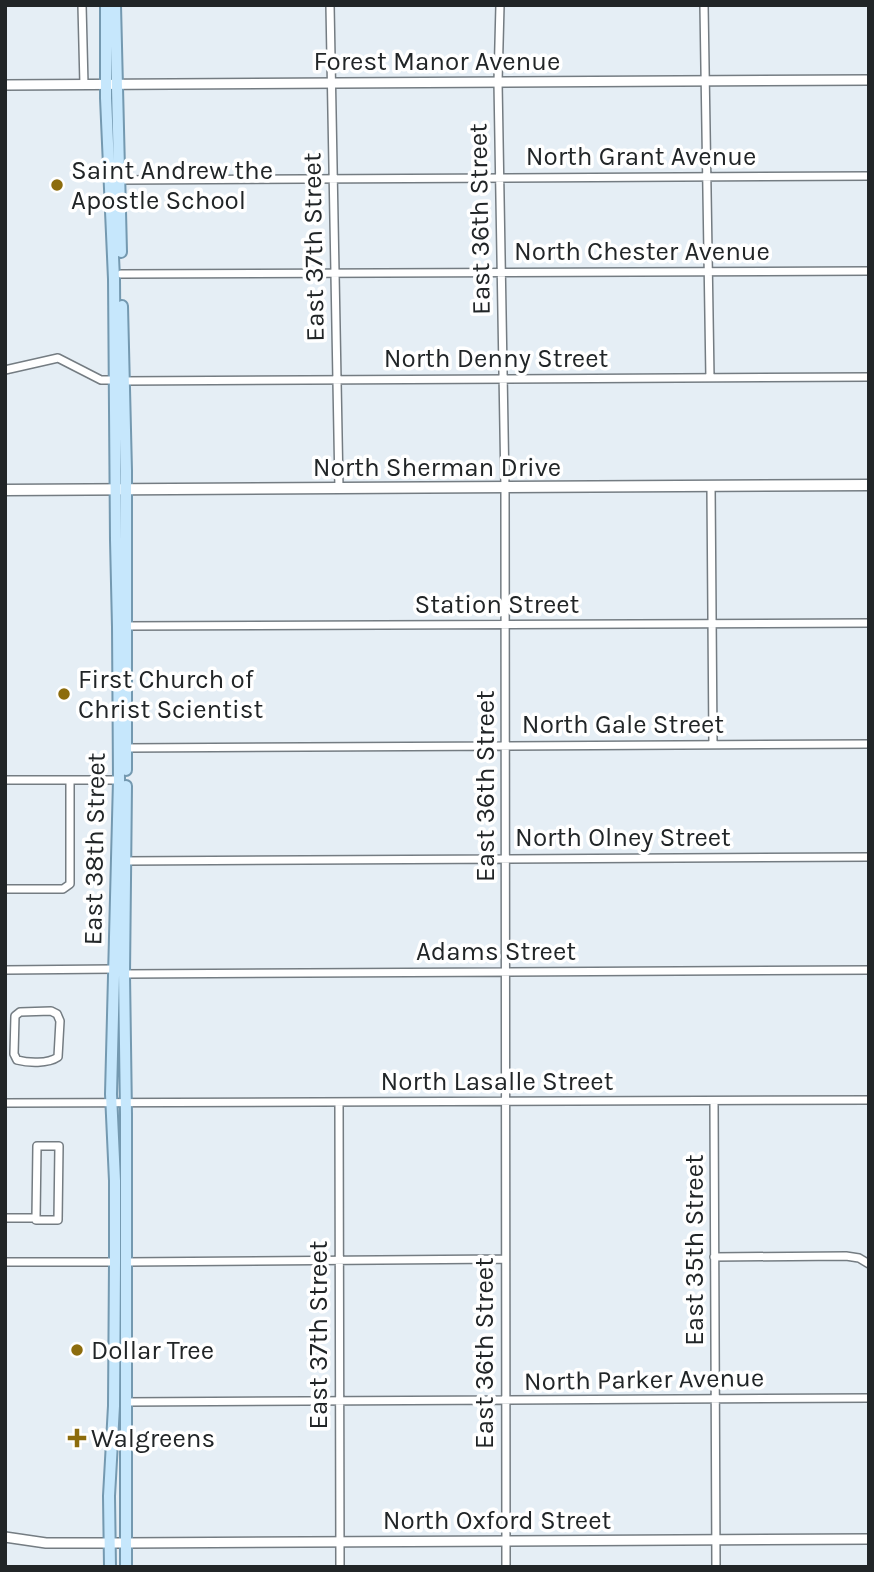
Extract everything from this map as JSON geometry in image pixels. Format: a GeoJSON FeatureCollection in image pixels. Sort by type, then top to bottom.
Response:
{"type":"FeatureCollection","features":[{"type":"Feature","properties":{"kind":"main road","name":"East 38th Street"},"geometry":{"type":"LineString","coordinates":[[106,5],[119,180],[119,381]]}},
{"type":"Feature","properties":{"kind":"main road","name":"East 38th Street"},"geometry":{"type":"LineString","coordinates":[[116,5],[111,85],[126,626],[126,748],[125,861],[111,1104],[121,1262],[126,1567]]}},
{"type":"Feature","properties":{"kind":"main road","name":"North Sherman Drive"},"geometry":{"type":"LineString","coordinates":[[5,490],[869,485]]}},
{"type":"Feature","properties":{"kind":"main road","name":"East 38th Street"},"geometry":{"type":"LineString","coordinates":[[110,1567],[114,1365],[121,1262],[126,1104],[119,972],[121,489]]}},
{"type":"Feature","properties":{"kind":"street"},"geometry":{"type":"LineString","coordinates":[[82,5],[84,85]]}},
{"type":"Feature","properties":{"kind":"street","name":"East 37th Street"},"geometry":{"type":"LineString","coordinates":[[330,5],[339,488]]}},
{"type":"Feature","properties":{"kind":"street","name":"East 36th Street"},"geometry":{"type":"LineString","coordinates":[[500,5],[498,82],[505,487],[506,1567]]}},
{"type":"Feature","properties":{"kind":"street"},"geometry":{"type":"LineString","coordinates":[[704,5],[710,378]]}},
{"type":"Feature","properties":{"kind":"street","name":"Forest Manor Avenue"},"geometry":{"type":"LineString","coordinates":[[5,85],[869,80]]}},
{"type":"Feature","properties":{"kind":"street","name":"North Grant Avenue"},"geometry":{"type":"LineString","coordinates":[[119,180],[869,176]]}},
{"type":"Feature","properties":{"kind":"street","name":"North Chester Avenue"},"geometry":{"type":"LineString","coordinates":[[121,274],[869,271]]}},
{"type":"Feature","properties":{"kind":"street","name":"North Denny Street"},"geometry":{"type":"LineString","coordinates":[[5,370],[58,358],[101,380],[119,381],[869,377]]}},
{"type":"Feature","properties":{"kind":"street"},"geometry":{"type":"LineString","coordinates":[[711,486],[713,744]]}},
{"type":"Feature","properties":{"kind":"street","name":"Station Street"},"geometry":{"type":"LineString","coordinates":[[126,626],[869,623]]}},
{"type":"Feature","properties":{"kind":"street","name":"North Gale Street"},"geometry":{"type":"LineString","coordinates":[[126,748],[869,744]]}},
{"type":"Feature","properties":{"kind":"street"},"geometry":{"type":"LineString","coordinates":[[5,780],[119,780]]}},
{"type":"Feature","properties":{"kind":"street"},"geometry":{"type":"LineString","coordinates":[[5,888],[63,890],[70,884],[70,780]]}},
{"type":"Feature","properties":{"kind":"street","name":"North Olney Street"},"geometry":{"type":"LineString","coordinates":[[125,861],[869,857]]}},
{"type":"Feature","properties":{"kind":"street","name":"Adams Street"},"geometry":{"type":"LineString","coordinates":[[5,970],[869,970]]}},
{"type":"Feature","properties":{"kind":"street"},"geometry":{"type":"LineString","coordinates":[[20,1012],[57,1014],[60,1021],[58,1057],[49,1061],[17,1059],[14,1054],[14,1023],[15,1016],[20,1012]]}},
{"type":"Feature","properties":{"kind":"street"},"geometry":{"type":"LineString","coordinates":[[5,1023],[14,1023]]}},
{"type":"Feature","properties":{"kind":"street","name":"North Lasalle Street"},"geometry":{"type":"LineString","coordinates":[[5,1103],[869,1100]]}},
{"type":"Feature","properties":{"kind":"street","name":"East 35th Street"},"geometry":{"type":"LineString","coordinates":[[714,1101],[716,1567]]}},
{"type":"Feature","properties":{"kind":"street","name":"East 37th Street"},"geometry":{"type":"LineString","coordinates":[[339,1103],[340,1567]]}},
{"type":"Feature","properties":{"kind":"street"},"geometry":{"type":"LineString","coordinates":[[5,1218],[36,1217],[36,1220],[58,1220],[59,1146],[37,1146],[36,1217]]}},
{"type":"Feature","properties":{"kind":"street"},"geometry":{"type":"LineString","coordinates":[[714,1257],[846,1256],[859,1258],[869,1264]]}},
{"type":"Feature","properties":{"kind":"street"},"geometry":{"type":"LineString","coordinates":[[5,1262],[505,1259]]}},
{"type":"Feature","properties":{"kind":"street","name":"North Parker Avenue"},"geometry":{"type":"LineString","coordinates":[[125,1402],[869,1398]]}},
{"type":"Feature","properties":{"kind":"street","name":"North Oxford Street"},"geometry":{"type":"LineString","coordinates":[[5,1537],[46,1543],[869,1539]]}},
{"type":"Feature","properties":{"kind":"place","name":"Saint Andrew the Apostle School"},"geometry":{"type":"Point","coordinates":[57,185]}},
{"type":"Feature","properties":{"kind":"place","name":"First Church of Christ Scientist"},"geometry":{"type":"Point","coordinates":[64,694]}},
{"type":"Feature","properties":{"kind":"place","name":"Dollar Tree"},"geometry":{"type":"Point","coordinates":[77,1350]}},
{"type":"Feature","properties":{"kind":"place","name":"Walgreens"},"geometry":{"type":"Point","coordinates":[77,1438]}}]}
